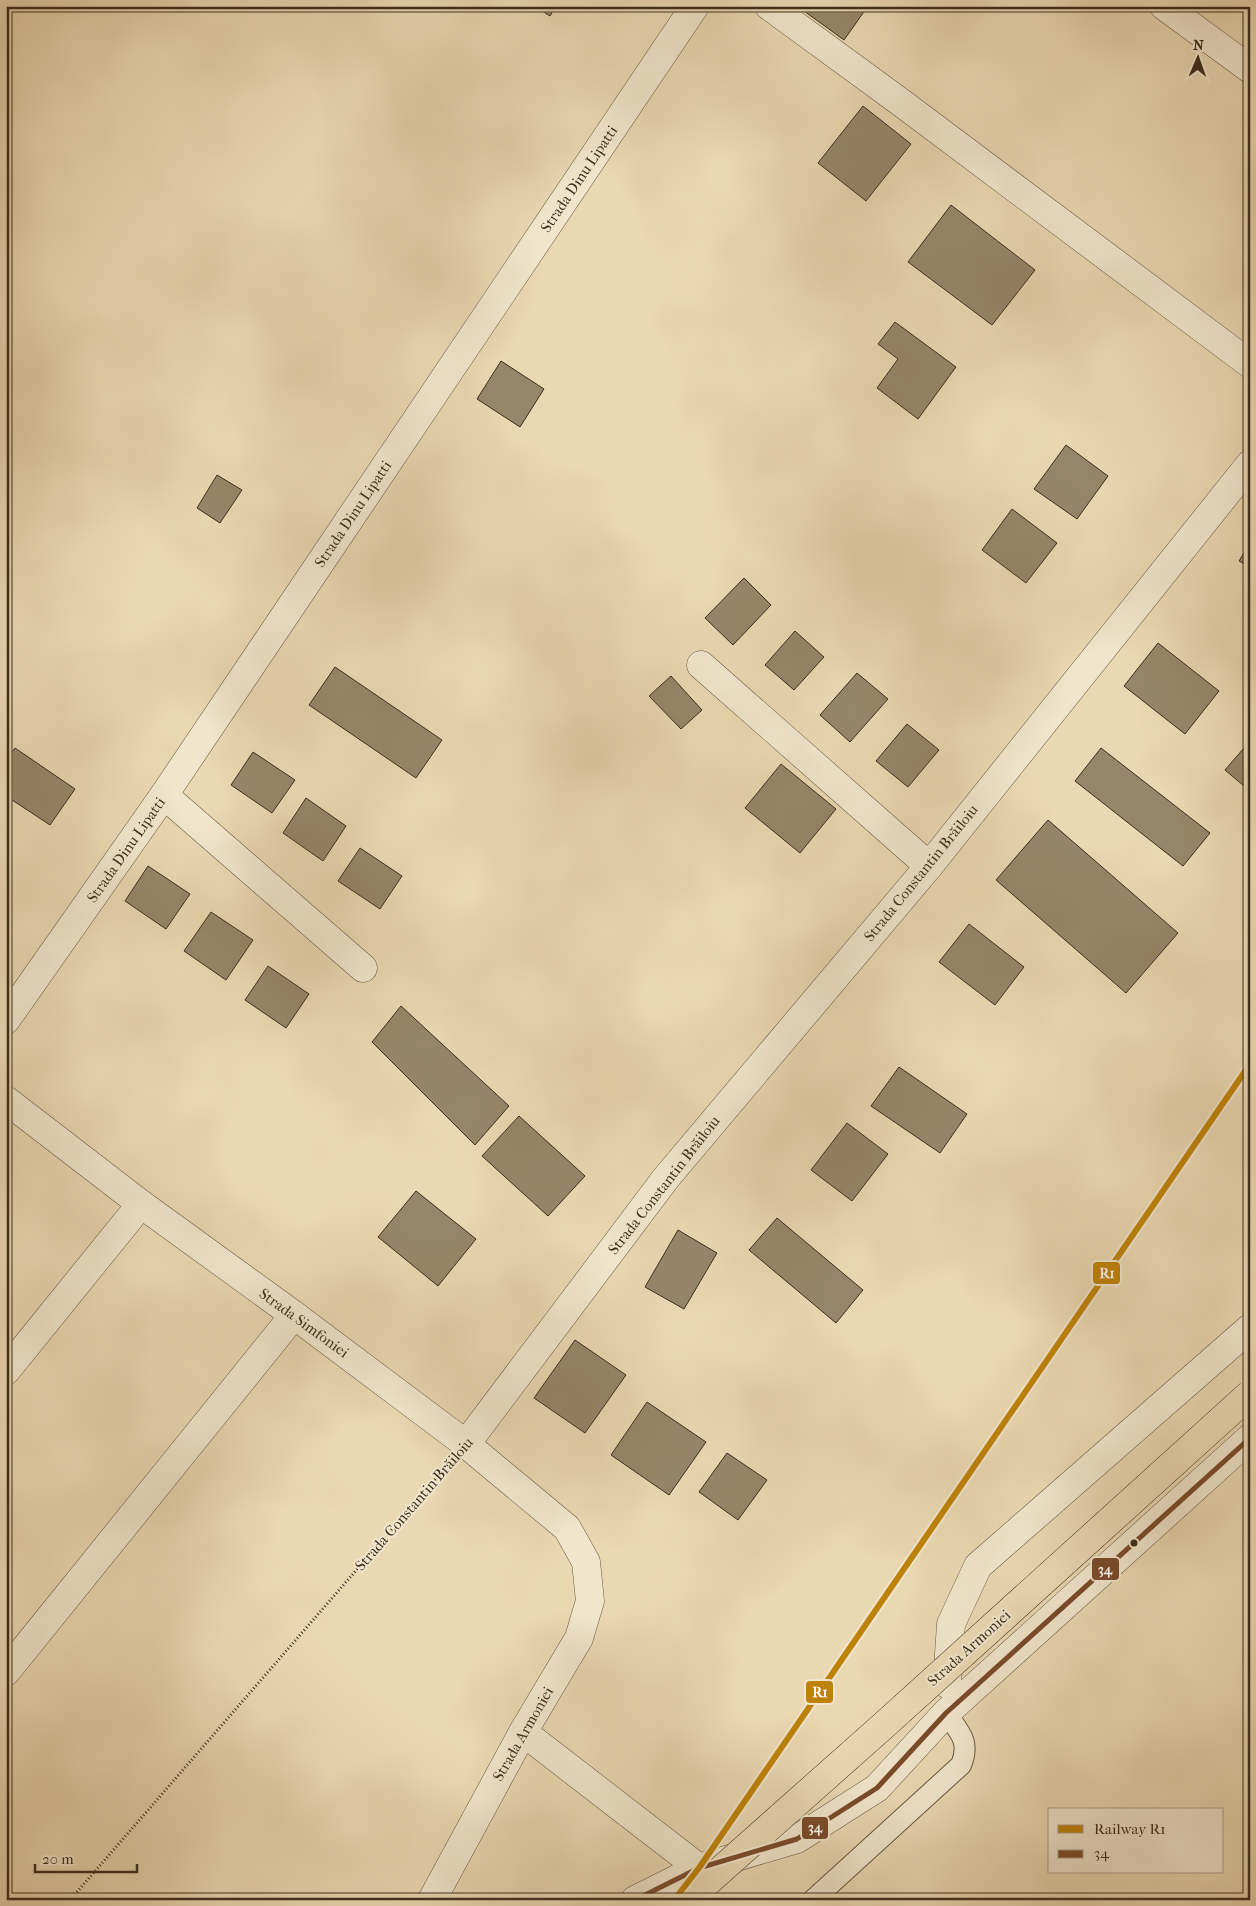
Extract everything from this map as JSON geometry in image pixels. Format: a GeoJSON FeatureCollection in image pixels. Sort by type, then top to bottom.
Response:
{"type":"FeatureCollection","features":[{"type":"Feature","properties":{"kind":"main road","name":"Strada Armoniei"},"geometry":{"type":"LineString","coordinates":[[687,1900],[1250,1394]]}},
{"type":"Feature","properties":{"kind":"street","name":"Strada Dinu Lipatti"},"geometry":{"type":"LineString","coordinates":[[6,1020],[164,795],[695,6]]}},
{"type":"Feature","properties":{"kind":"street"},"geometry":{"type":"LineString","coordinates":[[769,6],[899,100],[1250,364]]}},
{"type":"Feature","properties":{"kind":"street"},"geometry":{"type":"LineString","coordinates":[[1164,6],[1250,69]]}},
{"type":"Feature","properties":{"kind":"street","name":"Strada Constantin Brăiloiu"},"geometry":{"type":"LineString","coordinates":[[466,1444],[666,1178],[929,866],[1250,464]]}},
{"type":"Feature","properties":{"kind":"street"},"geometry":{"type":"LineString","coordinates":[[701,665],[929,866]]}},
{"type":"Feature","properties":{"kind":"street"},"geometry":{"type":"LineString","coordinates":[[164,795],[363,968]]}},
{"type":"Feature","properties":{"kind":"street","name":"Strada Simfoniei"},"geometry":{"type":"LineString","coordinates":[[6,1100],[141,1204],[294,1315],[466,1444],[567,1528],[586,1562]]}},
{"type":"Feature","properties":{"kind":"street"},"geometry":{"type":"LineString","coordinates":[[6,1371],[141,1204]]}},
{"type":"Feature","properties":{"kind":"street"},"geometry":{"type":"LineString","coordinates":[[6,1672],[294,1315]]}},
{"type":"Feature","properties":{"kind":"street"},"geometry":{"type":"LineString","coordinates":[[946,1713],[951,1624],[978,1566],[1250,1328]]}},
{"type":"Feature","properties":{"kind":"street"},"geometry":{"type":"LineString","coordinates":[[635,1900],[700,1868],[797,1839],[876,1788],[946,1713],[1250,1438]]}},
{"type":"Feature","properties":{"kind":"street","name":"Strada Armoniei"},"geometry":{"type":"LineString","coordinates":[[432,1900],[523,1732],[579,1638],[590,1601],[586,1562]]}},
{"type":"Feature","properties":{"kind":"street"},"geometry":{"type":"LineString","coordinates":[[523,1732],[700,1868]]}},
{"type":"Feature","properties":{"kind":"lane"},"geometry":{"type":"LineString","coordinates":[[813,1900],[961,1765],[965,1754],[964,1739],[946,1713]]}},
{"type":"Feature","properties":{"kind":"path","name":"Strada Constantin Brăiloiu"},"geometry":{"type":"LineString","coordinates":[[70,1900],[466,1444]]}},
{"type":"Feature","properties":{"kind":"building"},"geometry":{"type":"Polygon","coordinates":[[[534,6],[556,6],[550,16],[534,6]]]}},
{"type":"Feature","properties":{"kind":"building"},"geometry":{"type":"Polygon","coordinates":[[[797,6],[868,6],[844,40],[797,6]]]}},
{"type":"Feature","properties":{"kind":"building"},"geometry":{"type":"Polygon","coordinates":[[[863,106],[911,144],[866,201],[818,163],[863,106]]]}},
{"type":"Feature","properties":{"kind":"building"},"geometry":{"type":"Polygon","coordinates":[[[951,205],[1035,270],[992,325],[908,262],[951,205]]]}},
{"type":"Feature","properties":{"kind":"building"},"geometry":{"type":"Polygon","coordinates":[[[895,322],[956,367],[918,419],[877,388],[898,359],[878,344],[895,322]]]}},
{"type":"Feature","properties":{"kind":"building"},"geometry":{"type":"Polygon","coordinates":[[[501,361],[544,389],[520,427],[477,399],[501,361]]]}},
{"type":"Feature","properties":{"kind":"building"},"geometry":{"type":"Polygon","coordinates":[[[1066,445],[1108,476],[1077,519],[1034,489],[1066,445]]]}},
{"type":"Feature","properties":{"kind":"building"},"geometry":{"type":"Polygon","coordinates":[[[217,475],[242,490],[220,523],[197,508],[217,475]]]}},
{"type":"Feature","properties":{"kind":"building"},"geometry":{"type":"Polygon","coordinates":[[[1012,509],[1057,543],[1026,583],[982,550],[1012,509]]]}},
{"type":"Feature","properties":{"kind":"building"},"geometry":{"type":"Polygon","coordinates":[[[1250,543],[1250,567],[1239,561],[1250,543]]]}},
{"type":"Feature","properties":{"kind":"building"},"geometry":{"type":"Polygon","coordinates":[[[744,578],[771,605],[733,645],[705,618],[744,578]]]}},
{"type":"Feature","properties":{"kind":"building"},"geometry":{"type":"Polygon","coordinates":[[[795,631],[824,657],[794,690],[765,665],[795,631]]]}},
{"type":"Feature","properties":{"kind":"building"},"geometry":{"type":"Polygon","coordinates":[[[1158,643],[1219,691],[1185,734],[1124,686],[1158,643]]]}},
{"type":"Feature","properties":{"kind":"building"},"geometry":{"type":"Polygon","coordinates":[[[335,667],[442,740],[416,778],[309,705],[335,667]]]}},
{"type":"Feature","properties":{"kind":"building"},"geometry":{"type":"Polygon","coordinates":[[[857,673],[888,699],[850,742],[820,715],[857,673]]]}},
{"type":"Feature","properties":{"kind":"building"},"geometry":{"type":"Polygon","coordinates":[[[671,676],[702,710],[681,729],[649,696],[671,676]]]}},
{"type":"Feature","properties":{"kind":"building"},"geometry":{"type":"Polygon","coordinates":[[[907,724],[939,750],[908,787],[876,761],[907,724]]]}},
{"type":"Feature","properties":{"kind":"building"},"geometry":{"type":"Polygon","coordinates":[[[1250,741],[1250,791],[1225,770],[1250,741]]]}},
{"type":"Feature","properties":{"kind":"building"},"geometry":{"type":"Polygon","coordinates":[[[15,748],[75,789],[50,825],[6,796],[6,761],[15,748]]]}},
{"type":"Feature","properties":{"kind":"building"},"geometry":{"type":"Polygon","coordinates":[[[1101,748],[1210,833],[1183,866],[1075,781],[1101,748]]]}},
{"type":"Feature","properties":{"kind":"building"},"geometry":{"type":"Polygon","coordinates":[[[253,752],[295,780],[272,813],[231,785],[253,752]]]}},
{"type":"Feature","properties":{"kind":"building"},"geometry":{"type":"Polygon","coordinates":[[[781,764],[836,809],[800,853],[745,808],[781,764]]]}},
{"type":"Feature","properties":{"kind":"building"},"geometry":{"type":"Polygon","coordinates":[[[306,798],[346,826],[323,861],[283,833],[306,798]]]}},
{"type":"Feature","properties":{"kind":"building"},"geometry":{"type":"Polygon","coordinates":[[[1048,820],[1178,933],[1126,993],[996,880],[1048,820]]]}},
{"type":"Feature","properties":{"kind":"building"},"geometry":{"type":"Polygon","coordinates":[[[360,848],[402,876],[380,909],[338,881],[360,848]]]}},
{"type":"Feature","properties":{"kind":"building"},"geometry":{"type":"Polygon","coordinates":[[[148,866],[190,894],[166,929],[125,901],[148,866]]]}},
{"type":"Feature","properties":{"kind":"building"},"geometry":{"type":"Polygon","coordinates":[[[211,912],[253,940],[226,980],[184,951],[211,912]]]}},
{"type":"Feature","properties":{"kind":"building"},"geometry":{"type":"Polygon","coordinates":[[[969,924],[1024,967],[995,1005],[939,962],[969,924]]]}},
{"type":"Feature","properties":{"kind":"building"},"geometry":{"type":"Polygon","coordinates":[[[268,966],[309,994],[286,1028],[245,1000],[268,966]]]}},
{"type":"Feature","properties":{"kind":"building"},"geometry":{"type":"Polygon","coordinates":[[[401,1006],[509,1106],[475,1145],[372,1042],[401,1006]]]}},
{"type":"Feature","properties":{"kind":"building"},"geometry":{"type":"Polygon","coordinates":[[[899,1067],[967,1114],[940,1153],[871,1106],[899,1067]]]}},
{"type":"Feature","properties":{"kind":"building"},"geometry":{"type":"Polygon","coordinates":[[[519,1116],[585,1176],[548,1216],[482,1156],[519,1116]]]}},
{"type":"Feature","properties":{"kind":"building"},"geometry":{"type":"Polygon","coordinates":[[[847,1123],[888,1154],[852,1201],[811,1170],[847,1123]]]}},
{"type":"Feature","properties":{"kind":"building"},"geometry":{"type":"Polygon","coordinates":[[[416,1191],[476,1239],[438,1286],[378,1237],[416,1191]]]}},
{"type":"Feature","properties":{"kind":"building"},"geometry":{"type":"Polygon","coordinates":[[[777,1218],[863,1290],[836,1323],[749,1250],[777,1218]]]}},
{"type":"Feature","properties":{"kind":"building"},"geometry":{"type":"Polygon","coordinates":[[[678,1230],[717,1253],[684,1309],[645,1287],[678,1230]]]}},
{"type":"Feature","properties":{"kind":"building"},"geometry":{"type":"Polygon","coordinates":[[[575,1340],[626,1375],[585,1433],[534,1398],[575,1340]]]}},
{"type":"Feature","properties":{"kind":"building"},"geometry":{"type":"Polygon","coordinates":[[[647,1402],[706,1442],[669,1495],[611,1455],[647,1402]]]}},
{"type":"Feature","properties":{"kind":"building"},"geometry":{"type":"Polygon","coordinates":[[[727,1453],[767,1480],[738,1520],[699,1492],[727,1453]]]}},
{"type":"Feature","properties":{"kind":"rail line","name":"R1"},"geometry":{"type":"LineString","coordinates":[[674,1900],[699,1868],[1250,1064]]}},
{"type":"Feature","properties":{"kind":"transit line","name":"34"},"geometry":{"type":"LineString","coordinates":[[635,1900],[699,1868],[797,1839],[877,1788],[946,1713],[1250,1438]]}}]}
